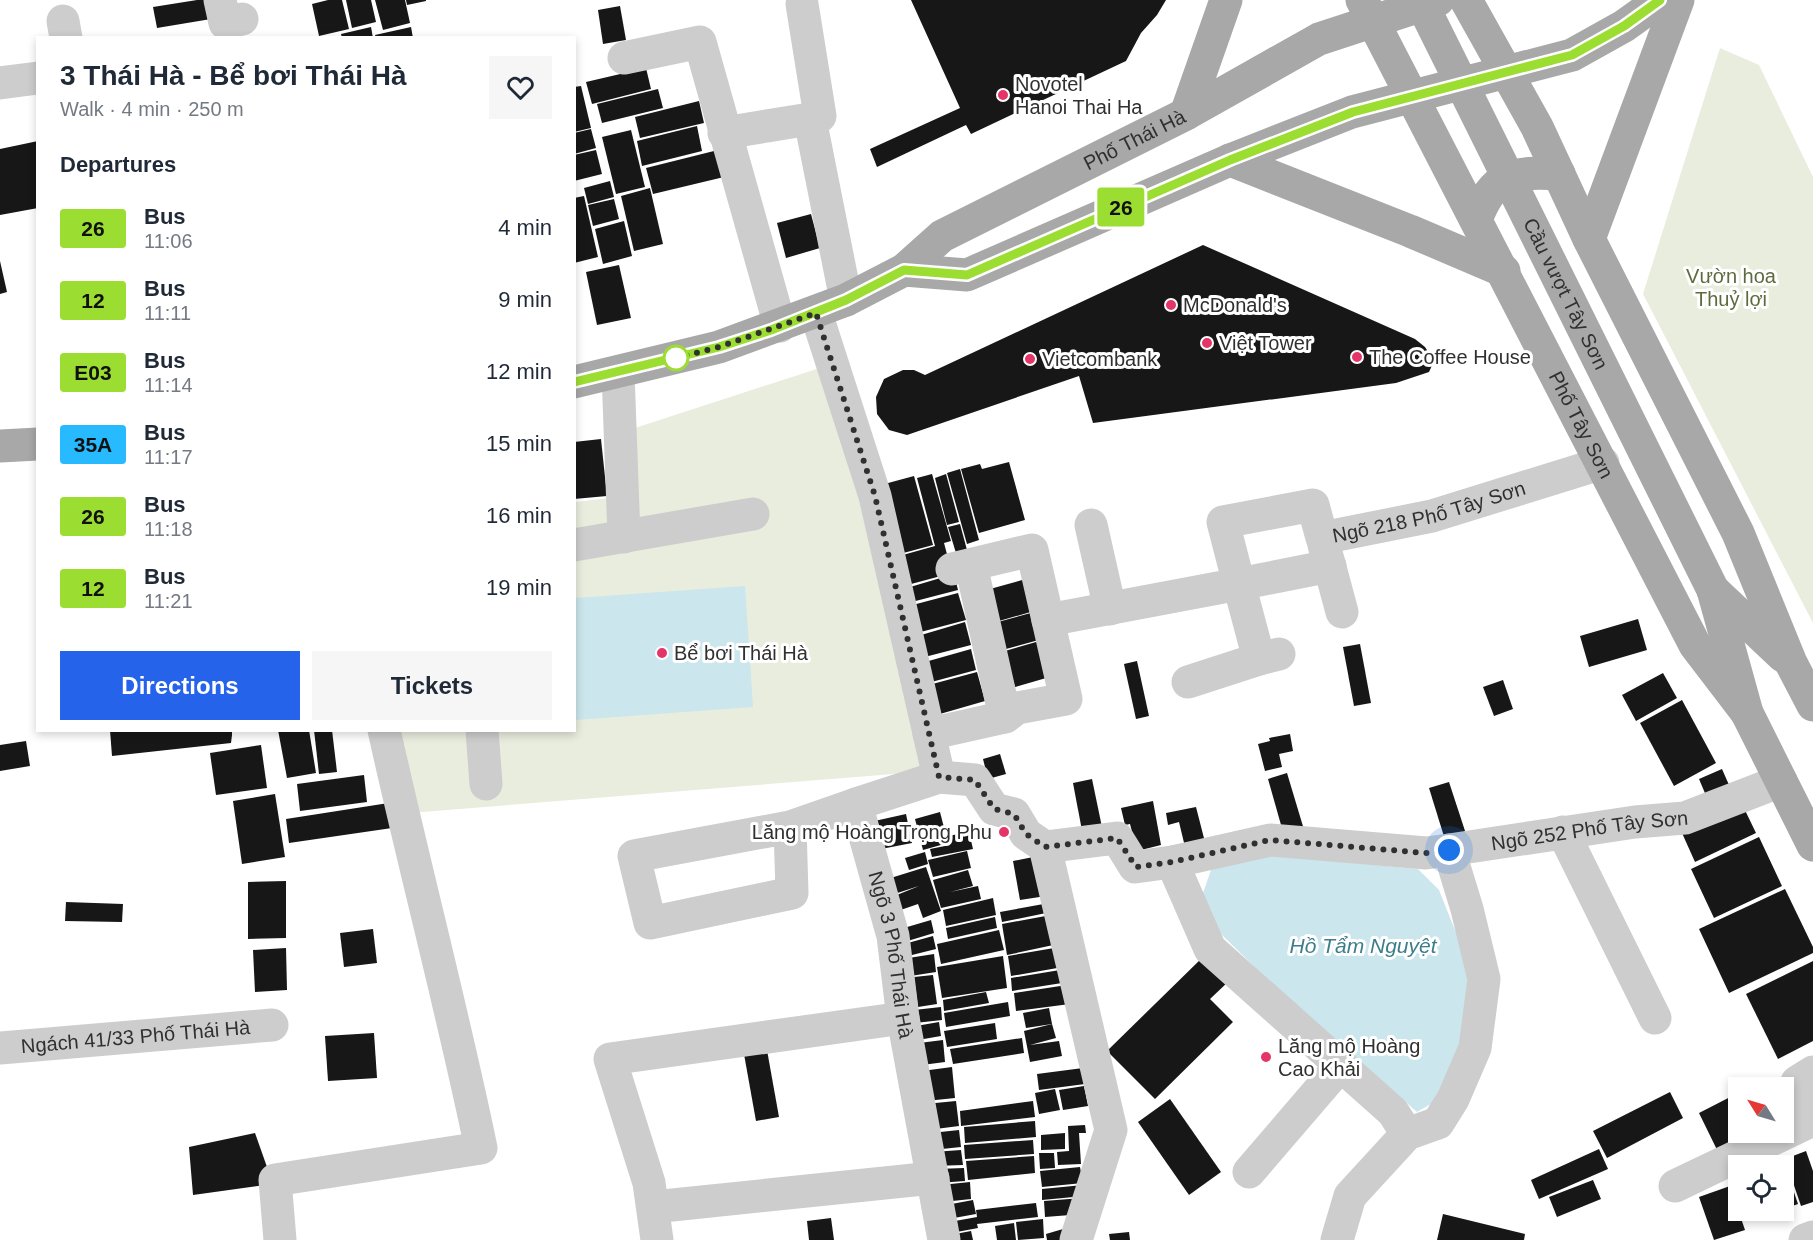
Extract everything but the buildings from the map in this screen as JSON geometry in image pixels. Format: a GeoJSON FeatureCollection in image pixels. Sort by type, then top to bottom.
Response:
{"type":"FeatureCollection","features":[{"type":"Feature","properties":{"kind":"main road"},"geometry":{"type":"LineString","coordinates":[[1186,114],[1226,0]]}},
{"type":"Feature","properties":{"kind":"main road","name":"Cầu vượt Tây Sơn"},"geometry":{"type":"LineString","coordinates":[[1420,0],[1713,590]]}},
{"type":"Feature","properties":{"kind":"main road","name":"Phố Thái Hà"},"geometry":{"type":"LineString","coordinates":[[576,382],[719,347],[846,300],[904,270],[942,236],[1186,114],[1367,11],[1438,0]]}},
{"type":"Feature","properties":{"kind":"main road"},"geometry":{"type":"LineString","coordinates":[[1466,0],[1537,127],[1589,239],[1738,533],[1791,663],[1813,705]]}},
{"type":"Feature","properties":{"kind":"main road"},"geometry":{"type":"LineString","coordinates":[[904,270],[967,275],[1230,160],[1353,112],[1410,95],[1507,73],[1572,55],[1624,26],[1660,0]]}},
{"type":"Feature","properties":{"kind":"main road"},"geometry":{"type":"LineString","coordinates":[[1589,239],[1677,0]]}},
{"type":"Feature","properties":{"kind":"main road","name":"Phố Tây Sơn"},"geometry":{"type":"LineString","coordinates":[[1367,11],[1504,271],[1695,645],[1747,713],[1813,845]]}},
{"type":"Feature","properties":{"kind":"main road"},"geometry":{"type":"LineString","coordinates":[[1230,160],[1504,271]]}},
{"type":"Feature","properties":{"kind":"main road"},"geometry":{"type":"LineString","coordinates":[[1476,220],[1485,198],[1496,185],[1517,174],[1559,174]]}},
{"type":"Feature","properties":{"kind":"main road"},"geometry":{"type":"LineString","coordinates":[[0,446],[36,444]]}},
{"type":"Feature","properties":{"kind":"main road"},"geometry":{"type":"LineString","coordinates":[[1713,590],[1791,663]]}},
{"type":"Feature","properties":{"kind":"main road","name":"Phố Tây Sơn"},"geometry":{"type":"LineString","coordinates":[[1713,590],[1747,713]]}},
{"type":"Feature","properties":{"kind":"street"},"geometry":{"type":"LineString","coordinates":[[724,133],[820,116],[802,4]]}},
{"type":"Feature","properties":{"kind":"street"},"geometry":{"type":"LineString","coordinates":[[624,58],[700,42],[780,326]]}},
{"type":"Feature","properties":{"kind":"street"},"geometry":{"type":"LineString","coordinates":[[0,83],[36,78]]}},
{"type":"Feature","properties":{"kind":"street"},"geometry":{"type":"LineString","coordinates":[[810,119],[846,300]]}},
{"type":"Feature","properties":{"kind":"street"},"geometry":{"type":"LineString","coordinates":[[816,313],[875,496],[939,777]]}},
{"type":"Feature","properties":{"kind":"street"},"geometry":{"type":"LineString","coordinates":[[618,372],[624,537]]}},
{"type":"Feature","properties":{"kind":"street","name":"Ngõ 218 Phố Tây Sơn"},"geometry":{"type":"LineString","coordinates":[[1188,682],[1269,657],[1239,585],[1223,522],[1313,505],[1326,552],[1431,516],[1603,463]]}},
{"type":"Feature","properties":{"kind":"street"},"geometry":{"type":"LineString","coordinates":[[576,545],[753,514]]}},
{"type":"Feature","properties":{"kind":"street"},"geometry":{"type":"LineString","coordinates":[[1091,525],[1110,609]]}},
{"type":"Feature","properties":{"kind":"street"},"geometry":{"type":"LineString","coordinates":[[929,734],[1005,717],[1017,708],[1066,699],[1032,550],[961,567],[1005,717]]}},
{"type":"Feature","properties":{"kind":"street"},"geometry":{"type":"LineString","coordinates":[[1048,620],[1239,585],[1326,552],[1342,612]]}},
{"type":"Feature","properties":{"kind":"street"},"geometry":{"type":"LineString","coordinates":[[280,1240],[275,1180],[481,1148],[451,1007],[422,902],[384,732]]}},
{"type":"Feature","properties":{"kind":"street"},"geometry":{"type":"LineString","coordinates":[[482,732],[486,784]]}},
{"type":"Feature","properties":{"kind":"street"},"geometry":{"type":"LineString","coordinates":[[790,827],[792,893],[650,923],[634,856],[790,827],[939,777],[975,780],[994,809],[1014,814],[1026,834],[1045,847],[1111,1130],[1077,1240]]}},
{"type":"Feature","properties":{"kind":"street","name":"Ngõ 252 Phố Tây Sơn"},"geometry":{"type":"LineString","coordinates":[[1045,847],[1117,838],[1136,867],[1172,862],[1270,840],[1426,853],[1635,822],[1685,818],[1781,781]]}},
{"type":"Feature","properties":{"kind":"street","name":"Ngõ 3 Phố Thái Hà"},"geometry":{"type":"LineString","coordinates":[[856,804],[893,936],[903,1018],[944,1240]]}},
{"type":"Feature","properties":{"kind":"street"},"geometry":{"type":"LineString","coordinates":[[1563,832],[1655,1018]]}},
{"type":"Feature","properties":{"kind":"street"},"geometry":{"type":"LineString","coordinates":[[1337,1240],[1350,1196],[1407,1134],[1438,1123],[1453,1099],[1475,1048],[1484,979],[1467,909],[1449,850]]}},
{"type":"Feature","properties":{"kind":"street"},"geometry":{"type":"LineString","coordinates":[[1172,862],[1210,949],[1394,1112],[1407,1134]]}},
{"type":"Feature","properties":{"kind":"street"},"geometry":{"type":"LineString","coordinates":[[657,1240],[649,1183],[610,1059],[903,1018]]}},
{"type":"Feature","properties":{"kind":"street","name":"Ngách 41/33 Phố Thái Hà"},"geometry":{"type":"LineString","coordinates":[[0,1048],[272,1025]]}},
{"type":"Feature","properties":{"kind":"street"},"geometry":{"type":"LineString","coordinates":[[1249,1172],[1340,1066]]}},
{"type":"Feature","properties":{"kind":"street"},"geometry":{"type":"LineString","coordinates":[[1675,1186],[1811,1121],[1797,1082],[1813,1072]]}},
{"type":"Feature","properties":{"kind":"street"},"geometry":{"type":"LineString","coordinates":[[653,1207],[933,1178]]}},
{"type":"Feature","properties":{"kind":"street"},"geometry":{"type":"LineString","coordinates":[[1805,1240],[1813,1237]]}},
{"type":"Feature","properties":{"kind":"green space","name":"Vườn hoa Thuỷ lợi"},"geometry":{"type":"Polygon","coordinates":[[[1720,48],[1759,65],[1813,177],[1813,623],[1643,294],[1720,48]]]}},
{"type":"Feature","properties":{"kind":"green space"},"geometry":{"type":"Polygon","coordinates":[[[826,366],[931,771],[410,813],[391,732],[576,732],[576,502],[610,498],[604,435],[638,427],[826,366]]]}},
{"type":"Feature","properties":{"kind":"water","name":"Bể bơi Thái Hà"},"geometry":{"type":"Polygon","coordinates":[[[745,586],[753,707],[576,720],[576,598],[745,586]]]}},
{"type":"Feature","properties":{"kind":"water","name":"Hồ Tẩm Nguyệt"},"geometry":{"type":"Polygon","coordinates":[[[1247,853],[1418,869],[1439,890],[1470,968],[1466,1045],[1443,1097],[1417,1112],[1279,991],[1217,930],[1202,896],[1211,870],[1247,853]]]}},
{"type":"Feature","properties":{"kind":"bus line","name":"26"},"geometry":{"type":"LineString","coordinates":[[576,382],[719,347],[771,330],[846,300],[904,270],[967,275],[1230,160],[1353,112],[1410,95],[1507,73],[1572,55],[1624,26],[1660,0]]}},
{"type":"Feature","properties":{"kind":"place","name":"Novotel Hanoi Thai Ha"},"geometry":{"type":"Point","coordinates":[1003,95]}},
{"type":"Feature","properties":{"kind":"place","name":"McDonald's"},"geometry":{"type":"Point","coordinates":[1171,305]}},
{"type":"Feature","properties":{"kind":"place","name":"Việt Tower"},"geometry":{"type":"Point","coordinates":[1207,343]}},
{"type":"Feature","properties":{"kind":"place","name":"The Coffee House"},"geometry":{"type":"Point","coordinates":[1357,357]}},
{"type":"Feature","properties":{"kind":"place","name":"Vietcombank"},"geometry":{"type":"Point","coordinates":[1030,359]}},
{"type":"Feature","properties":{"kind":"place","name":"Bể bơi Thái Hà"},"geometry":{"type":"Point","coordinates":[662,653]}},
{"type":"Feature","properties":{"kind":"place","name":"Lăng mộ Hoàng Trọng Phu"},"geometry":{"type":"Point","coordinates":[1004,832]}},
{"type":"Feature","properties":{"kind":"place","name":"Lăng mộ Hoàng Cao Khải"},"geometry":{"type":"Point","coordinates":[1266,1057]}},
{"type":"Feature","properties":{"kind":"route"},"geometry":{"type":"LineString","coordinates":[[676,358],[719,347],[816,313],[875,496],[939,777],[975,780],[994,809],[1014,814],[1026,834],[1045,847],[1117,838],[1136,867],[1172,862],[1270,840],[1426,853],[1449,850]]}}]}
